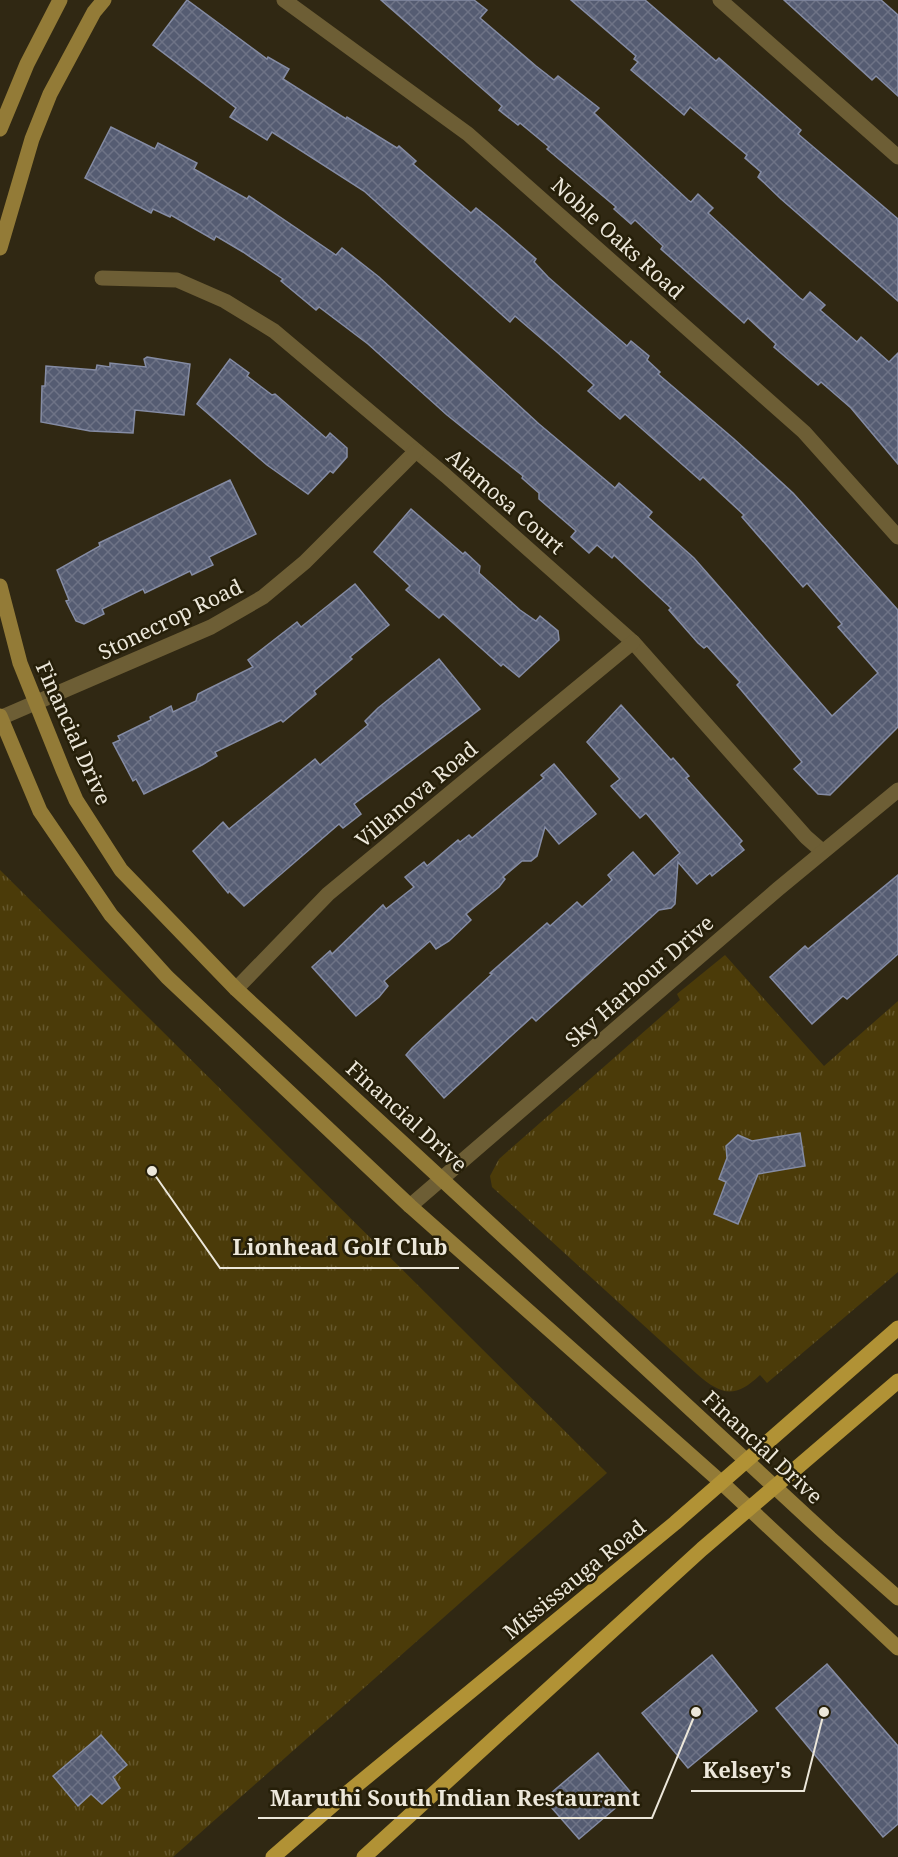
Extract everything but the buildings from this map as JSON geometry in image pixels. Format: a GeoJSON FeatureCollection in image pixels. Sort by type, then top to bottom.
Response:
{"type":"FeatureCollection","features":[{"type":"Feature","properties":{"kind":"main road","name":"Mississauga Road"},"geometry":{"type":"LineString","coordinates":[[273,1857],[335,1803],[722,1483],[898,1328]]}},
{"type":"Feature","properties":{"kind":"main road"},"geometry":{"type":"LineString","coordinates":[[364,1857],[748,1509],[898,1381]]}},
{"type":"Feature","properties":{"kind":"street"},"geometry":{"type":"LineString","coordinates":[[2,121],[27,64],[60,0]]}},
{"type":"Feature","properties":{"kind":"street"},"geometry":{"type":"LineString","coordinates":[[0,248],[15,191],[50,94],[94,12],[104,0]]}},
{"type":"Feature","properties":{"kind":"street","name":"Noble Oaks Road"},"geometry":{"type":"LineString","coordinates":[[284,0],[468,134],[804,432],[898,537]]}},
{"type":"Feature","properties":{"kind":"street"},"geometry":{"type":"LineString","coordinates":[[720,0],[898,157]]}},
{"type":"Feature","properties":{"kind":"street","name":"Alamosa Court"},"geometry":{"type":"LineString","coordinates":[[102,278],[177,280],[225,301],[274,331],[416,451],[633,642],[822,851]]}},
{"type":"Feature","properties":{"kind":"street","name":"Stonecrop Road"},"geometry":{"type":"LineString","coordinates":[[0,717],[211,627],[263,597],[305,562],[416,451]]}},
{"type":"Feature","properties":{"kind":"street","name":"Financial Drive"},"geometry":{"type":"LineString","coordinates":[[0,586],[20,663],[76,800],[121,870],[236,989],[898,1598]]}},
{"type":"Feature","properties":{"kind":"street","name":"Villanova Road"},"geometry":{"type":"LineString","coordinates":[[236,989],[328,894],[633,642]]}},
{"type":"Feature","properties":{"kind":"street"},"geometry":{"type":"LineString","coordinates":[[0,717],[40,811],[111,915],[167,977],[410,1206],[722,1483],[898,1648]]}},
{"type":"Feature","properties":{"kind":"street","name":"Sky Harbour Drive"},"geometry":{"type":"LineString","coordinates":[[410,1206],[822,851],[898,790]]}},
{"type":"Feature","properties":{"kind":"green space"},"geometry":{"type":"Polygon","coordinates":[[[0,870],[607,1473],[173,1857],[0,1857],[0,870]]]}},
{"type":"Feature","properties":{"kind":"green space"},"geometry":{"type":"Polygon","coordinates":[[[725,955],[824,1066],[898,1001],[898,1272],[767,1383],[760,1375],[751,1383],[735,1391],[721,1390],[697,1374],[492,1187],[490,1176],[499,1159],[680,1000],[677,994],[725,955]]]}},
{"type":"Feature","properties":{"kind":"place","name":"Lionhead Golf Club"},"geometry":{"type":"Point","coordinates":[152,1171]}},
{"type":"Feature","properties":{"kind":"place","name":"Maruthi South Indian Restaurant"},"geometry":{"type":"Point","coordinates":[696,1712]}},
{"type":"Feature","properties":{"kind":"place","name":"Kelsey's"},"geometry":{"type":"Point","coordinates":[824,1712]}}]}
